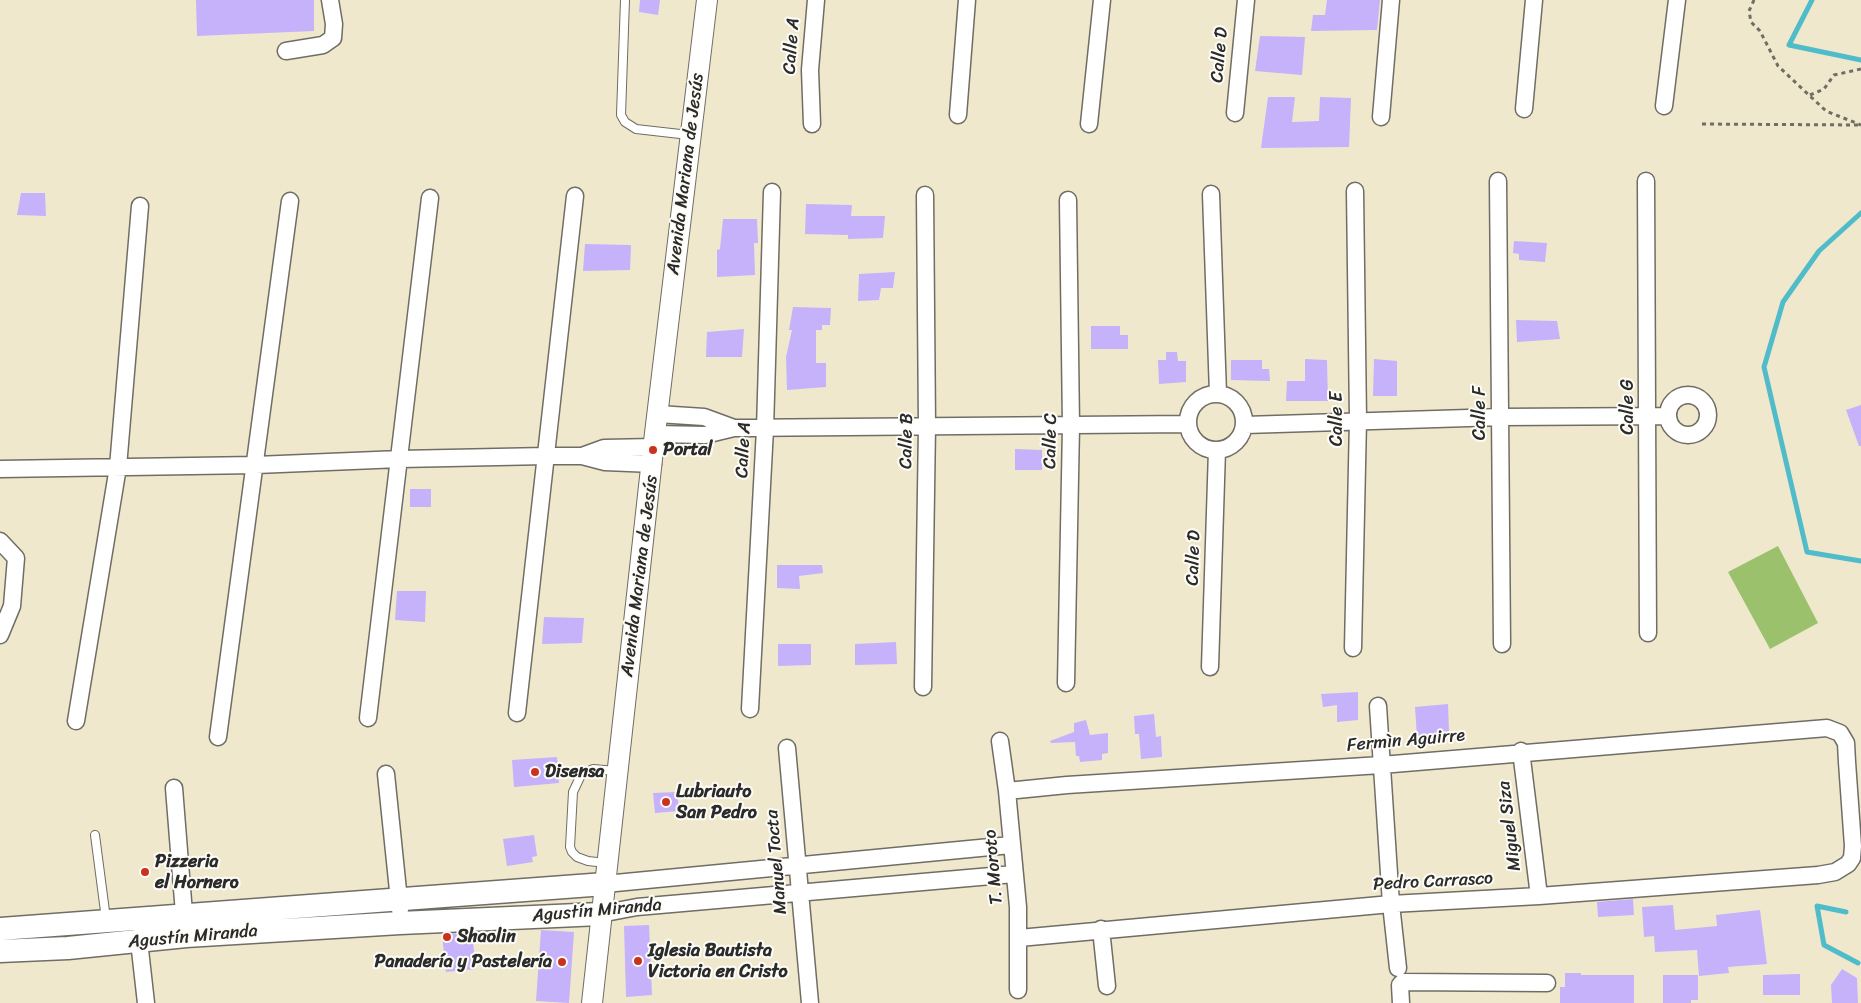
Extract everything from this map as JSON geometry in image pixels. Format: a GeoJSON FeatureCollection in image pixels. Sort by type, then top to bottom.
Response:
{"type":"FeatureCollection","features":[{"type":"Feature","properties":{"kind":"main road","name":"Agustín Miranda"},"geometry":{"type":"LineString","coordinates":[[0,951],[139,941],[185,925],[606,873]]}},
{"type":"Feature","properties":{"kind":"main road","name":"Agustín Miranda"},"geometry":{"type":"LineString","coordinates":[[0,929],[106,921],[185,925],[400,923],[600,914]]}},
{"type":"Feature","properties":{"kind":"street"},"geometry":{"type":"LineString","coordinates":[[286,51],[323,45],[333,38],[334,24],[330,0]]}},
{"type":"Feature","properties":{"kind":"street","name":"Avenida Mariana de Jesús"},"geometry":{"type":"LineString","coordinates":[[592,1003],[600,914],[707,0]]}},
{"type":"Feature","properties":{"kind":"street","name":"Calle A"},"geometry":{"type":"LineString","coordinates":[[812,124],[810,70],[816,0]]}},
{"type":"Feature","properties":{"kind":"street"},"geometry":{"type":"LineString","coordinates":[[958,115],[967,0]]}},
{"type":"Feature","properties":{"kind":"street"},"geometry":{"type":"LineString","coordinates":[[1089,124],[1102,0]]}},
{"type":"Feature","properties":{"kind":"street","name":"Calle D"},"geometry":{"type":"LineString","coordinates":[[1235,113],[1246,0]]}},
{"type":"Feature","properties":{"kind":"street"},"geometry":{"type":"LineString","coordinates":[[1381,117],[1391,0]]}},
{"type":"Feature","properties":{"kind":"street"},"geometry":{"type":"LineString","coordinates":[[1524,109],[1534,0]]}},
{"type":"Feature","properties":{"kind":"street"},"geometry":{"type":"LineString","coordinates":[[1664,106],[1677,0]]}},
{"type":"Feature","properties":{"kind":"street","name":"Calle F"},"geometry":{"type":"LineString","coordinates":[[1498,181],[1502,644]]}},
{"type":"Feature","properties":{"kind":"street","name":"Calle G"},"geometry":{"type":"LineString","coordinates":[[1646,181],[1648,633]]}},
{"type":"Feature","properties":{"kind":"street","name":"Calle E"},"geometry":{"type":"LineString","coordinates":[[1353,648],[1358,420],[1355,191]]}},
{"type":"Feature","properties":{"kind":"street","name":"Calle A"},"geometry":{"type":"LineString","coordinates":[[750,709],[765,429],[772,192]]}},
{"type":"Feature","properties":{"kind":"street"},"geometry":{"type":"LineString","coordinates":[[1210,194],[1218,394]]}},
{"type":"Feature","properties":{"kind":"street","name":"Calle B"},"geometry":{"type":"LineString","coordinates":[[922,687],[927,426],[925,195]]}},
{"type":"Feature","properties":{"kind":"street"},"geometry":{"type":"LineString","coordinates":[[516,713],[574,196]]}},
{"type":"Feature","properties":{"kind":"street"},"geometry":{"type":"LineString","coordinates":[[368,718],[430,198]]}},
{"type":"Feature","properties":{"kind":"street","name":"Calle C"},"geometry":{"type":"LineString","coordinates":[[1066,684],[1072,426],[1068,200]]}},
{"type":"Feature","properties":{"kind":"street"},"geometry":{"type":"LineString","coordinates":[[218,737],[256,466],[290,201]]}},
{"type":"Feature","properties":{"kind":"street"},"geometry":{"type":"LineString","coordinates":[[76,721],[118,467],[140,206]]}},
{"type":"Feature","properties":{"kind":"street"},"geometry":{"type":"LineString","coordinates":[[1218,394],[1235,400],[1244,416],[1245,425],[1238,440],[1225,449],[1217,450],[1201,446],[1194,440],[1188,424],[1190,412],[1196,402],[1206,395],[1218,394]]}},
{"type":"Feature","properties":{"kind":"street"},"geometry":{"type":"LineString","coordinates":[[658,414],[704,417],[734,428]]}},
{"type":"Feature","properties":{"kind":"street"},"geometry":{"type":"LineString","coordinates":[[1245,425],[1358,420],[1668,416]]}},
{"type":"Feature","properties":{"kind":"street"},"geometry":{"type":"LineString","coordinates":[[0,469],[256,466],[400,459],[604,455],[654,448],[734,428],[1188,424]]}},
{"type":"Feature","properties":{"kind":"street","name":"Calle D"},"geometry":{"type":"LineString","coordinates":[[1210,667],[1217,450]]}},
{"type":"Feature","properties":{"kind":"street"},"geometry":{"type":"LineString","coordinates":[[0,541],[16,558],[12,606],[0,634]]}},
{"type":"Feature","properties":{"kind":"street"},"geometry":{"type":"LineString","coordinates":[[1378,706],[1390,904],[1398,968]]}},
{"type":"Feature","properties":{"kind":"street","name":"Fermìn Aguirre"},"geometry":{"type":"LineString","coordinates":[[1008,791],[1067,785],[1381,764],[1521,751],[1827,728],[1840,733],[1846,743],[1854,846],[1852,858],[1848,864]]}},
{"type":"Feature","properties":{"kind":"street","name":"T. Moroto"},"geometry":{"type":"LineString","coordinates":[[1000,741],[1008,791],[1020,938],[1018,990]]}},
{"type":"Feature","properties":{"kind":"street","name":"Manuel Tocta"},"geometry":{"type":"LineString","coordinates":[[786,748],[810,1003]]}},
{"type":"Feature","properties":{"kind":"street","name":"Miguel Siza"},"geometry":{"type":"LineString","coordinates":[[1521,751],[1538,896]]}},
{"type":"Feature","properties":{"kind":"street"},"geometry":{"type":"LineString","coordinates":[[386,774],[400,923]]}},
{"type":"Feature","properties":{"kind":"street"},"geometry":{"type":"LineString","coordinates":[[174,788],[185,925]]}},
{"type":"Feature","properties":{"kind":"street","name":"Agustín Miranda"},"geometry":{"type":"LineString","coordinates":[[606,873],[798,866],[1011,845]]}},
{"type":"Feature","properties":{"kind":"street","name":"Pedro Carrasco"},"geometry":{"type":"LineString","coordinates":[[1020,938],[1101,929],[1390,904],[1538,896],[1818,875],[1842,869],[1848,864]]}},
{"type":"Feature","properties":{"kind":"street","name":"Agustín Miranda"},"geometry":{"type":"LineString","coordinates":[[600,914],[637,907],[1014,874]]}},
{"type":"Feature","properties":{"kind":"street"},"geometry":{"type":"LineString","coordinates":[[1101,929],[1107,986]]}},
{"type":"Feature","properties":{"kind":"street"},"geometry":{"type":"LineString","coordinates":[[139,941],[146,1003]]}},
{"type":"Feature","properties":{"kind":"street"},"geometry":{"type":"LineString","coordinates":[[1401,1003],[1400,985],[1403,982],[1547,983]]}},
{"type":"Feature","properties":{"kind":"lane"},"geometry":{"type":"LineString","coordinates":[[625,0],[621,115],[625,122],[636,129],[691,135]]}},
{"type":"Feature","properties":{"kind":"lane"},"geometry":{"type":"LineString","coordinates":[[606,873],[588,861],[577,857],[572,852],[570,847],[573,792],[581,775],[593,769],[618,771]]}},
{"type":"Feature","properties":{"kind":"lane"},"geometry":{"type":"LineString","coordinates":[[95,835],[106,921]]}},
{"type":"Feature","properties":{"kind":"path"},"geometry":{"type":"LineString","coordinates":[[1754,0],[1749,10],[1751,22],[1760,31],[1778,66],[1826,111],[1861,125]]}},
{"type":"Feature","properties":{"kind":"path"},"geometry":{"type":"LineString","coordinates":[[1810,95],[1824,89],[1834,75],[1861,69]]}},
{"type":"Feature","properties":{"kind":"path"},"geometry":{"type":"LineString","coordinates":[[1702,124],[1861,125]]}},
{"type":"Feature","properties":{"kind":"green space"},"geometry":{"type":"Polygon","coordinates":[[[1778,546],[1818,623],[1770,649],[1728,572],[1778,546]]]}},
{"type":"Feature","properties":{"kind":"building"},"geometry":{"type":"Polygon","coordinates":[[[196,0],[314,0],[314,31],[197,36],[196,0]]]}},
{"type":"Feature","properties":{"kind":"building"},"geometry":{"type":"Polygon","coordinates":[[[640,0],[660,0],[658,15],[639,12],[640,0]]]}},
{"type":"Feature","properties":{"kind":"building"},"geometry":{"type":"Polygon","coordinates":[[[1327,0],[1380,0],[1377,30],[1311,31],[1313,15],[1325,15],[1327,0]]]}},
{"type":"Feature","properties":{"kind":"building"},"geometry":{"type":"Polygon","coordinates":[[[1260,36],[1305,37],[1302,75],[1255,71],[1260,36]]]}},
{"type":"Feature","properties":{"kind":"building"},"geometry":{"type":"Polygon","coordinates":[[[1268,97],[1295,97],[1292,122],[1319,121],[1320,97],[1351,98],[1349,147],[1261,148],[1268,97]]]}},
{"type":"Feature","properties":{"kind":"building"},"geometry":{"type":"Polygon","coordinates":[[[21,193],[45,193],[46,216],[17,215],[21,193]]]}},
{"type":"Feature","properties":{"kind":"building"},"geometry":{"type":"Polygon","coordinates":[[[806,204],[852,205],[851,216],[885,216],[883,238],[848,239],[848,235],[805,234],[806,204]]]}},
{"type":"Feature","properties":{"kind":"building"},"geometry":{"type":"Polygon","coordinates":[[[723,219],[757,219],[758,243],[754,243],[755,275],[717,277],[717,250],[720,249],[723,219]]]}},
{"type":"Feature","properties":{"kind":"building"},"geometry":{"type":"Polygon","coordinates":[[[1514,241],[1547,243],[1545,262],[1519,260],[1519,254],[1513,253],[1514,241]]]}},
{"type":"Feature","properties":{"kind":"building"},"geometry":{"type":"Polygon","coordinates":[[[585,244],[631,245],[630,270],[583,271],[585,244]]]}},
{"type":"Feature","properties":{"kind":"building"},"geometry":{"type":"Polygon","coordinates":[[[895,272],[893,288],[881,288],[879,300],[858,301],[859,274],[895,272]]]}},
{"type":"Feature","properties":{"kind":"building"},"geometry":{"type":"Polygon","coordinates":[[[793,307],[831,308],[830,325],[822,325],[822,330],[816,330],[816,363],[826,363],[826,387],[787,390],[786,357],[792,330],[789,330],[793,307]]]}},
{"type":"Feature","properties":{"kind":"building"},"geometry":{"type":"Polygon","coordinates":[[[1516,320],[1557,321],[1560,339],[1517,342],[1516,320]]]}},
{"type":"Feature","properties":{"kind":"building"},"geometry":{"type":"Polygon","coordinates":[[[1091,326],[1120,326],[1120,335],[1128,335],[1128,349],[1091,349],[1091,326]]]}},
{"type":"Feature","properties":{"kind":"building"},"geometry":{"type":"Polygon","coordinates":[[[744,329],[742,357],[706,357],[707,332],[744,329]]]}},
{"type":"Feature","properties":{"kind":"building"},"geometry":{"type":"Polygon","coordinates":[[[1166,352],[1177,352],[1178,361],[1186,361],[1186,382],[1159,384],[1158,360],[1166,360],[1166,352]]]}},
{"type":"Feature","properties":{"kind":"building"},"geometry":{"type":"Polygon","coordinates":[[[1305,359],[1327,360],[1328,401],[1286,401],[1287,381],[1305,381],[1305,359]]]}},
{"type":"Feature","properties":{"kind":"building"},"geometry":{"type":"Polygon","coordinates":[[[1374,359],[1397,361],[1397,396],[1373,396],[1374,359]]]}},
{"type":"Feature","properties":{"kind":"building"},"geometry":{"type":"Polygon","coordinates":[[[1231,360],[1262,360],[1262,369],[1269,369],[1270,381],[1231,380],[1231,360]]]}},
{"type":"Feature","properties":{"kind":"building"},"geometry":{"type":"Polygon","coordinates":[[[1861,405],[1861,446],[1859,446],[1846,410],[1861,405]]]}},
{"type":"Feature","properties":{"kind":"building"},"geometry":{"type":"Polygon","coordinates":[[[1015,449],[1042,450],[1042,470],[1015,470],[1015,449]]]}},
{"type":"Feature","properties":{"kind":"building"},"geometry":{"type":"Polygon","coordinates":[[[410,489],[431,489],[431,507],[410,507],[410,489]]]}},
{"type":"Feature","properties":{"kind":"building"},"geometry":{"type":"Polygon","coordinates":[[[777,565],[822,565],[823,573],[799,576],[800,589],[777,588],[777,565]]]}},
{"type":"Feature","properties":{"kind":"building"},"geometry":{"type":"Polygon","coordinates":[[[397,591],[426,591],[425,622],[395,620],[397,591]]]}},
{"type":"Feature","properties":{"kind":"building"},"geometry":{"type":"Polygon","coordinates":[[[544,617],[584,618],[582,643],[542,644],[544,617]]]}},
{"type":"Feature","properties":{"kind":"building"},"geometry":{"type":"Polygon","coordinates":[[[896,642],[897,664],[855,665],[855,644],[896,642]]]}},
{"type":"Feature","properties":{"kind":"building"},"geometry":{"type":"Polygon","coordinates":[[[778,644],[811,644],[811,665],[778,666],[778,644]]]}},
{"type":"Feature","properties":{"kind":"building"},"geometry":{"type":"Polygon","coordinates":[[[1358,692],[1358,720],[1337,722],[1337,705],[1323,707],[1321,694],[1358,692]]]}},
{"type":"Feature","properties":{"kind":"building"},"geometry":{"type":"Polygon","coordinates":[[[1448,704],[1449,732],[1417,737],[1415,707],[1448,704]]]}},
{"type":"Feature","properties":{"kind":"building"},"geometry":{"type":"Polygon","coordinates":[[[1154,714],[1156,737],[1161,736],[1162,757],[1141,759],[1139,734],[1135,734],[1134,716],[1154,714]]]}},
{"type":"Feature","properties":{"kind":"building"},"geometry":{"type":"Polygon","coordinates":[[[1086,720],[1090,735],[1108,733],[1108,753],[1102,754],[1102,760],[1080,762],[1079,756],[1076,756],[1075,742],[1051,743],[1050,741],[1074,732],[1074,723],[1086,720]]]}},
{"type":"Feature","properties":{"kind":"building","name":"Disensa"},"geometry":{"type":"Polygon","coordinates":[[[557,757],[559,783],[514,787],[512,760],[557,757]]]}},
{"type":"Feature","properties":{"kind":"building","name":"Lubriauto San Pedro"},"geometry":{"type":"Polygon","coordinates":[[[677,792],[679,811],[655,813],[653,793],[677,792]]]}},
{"type":"Feature","properties":{"kind":"building"},"geometry":{"type":"Polygon","coordinates":[[[534,835],[537,856],[532,857],[533,862],[507,866],[503,839],[534,835]]]}},
{"type":"Feature","properties":{"kind":"building"},"geometry":{"type":"Polygon","coordinates":[[[1633,899],[1634,915],[1598,917],[1597,902],[1633,899]]]}},
{"type":"Feature","properties":{"kind":"building"},"geometry":{"type":"Polygon","coordinates":[[[1673,905],[1675,930],[1717,926],[1716,915],[1760,910],[1767,964],[1728,967],[1729,973],[1699,976],[1697,950],[1655,952],[1654,936],[1644,937],[1642,907],[1673,905]]]}},
{"type":"Feature","properties":{"kind":"building","name":"Iglesia Bautista Victoria en Cristo"},"geometry":{"type":"Polygon","coordinates":[[[649,925],[652,995],[626,997],[624,926],[649,925]]]}},
{"type":"Feature","properties":{"kind":"building"},"geometry":{"type":"Polygon","coordinates":[[[541,930],[574,932],[569,1003],[536,1001],[541,930]]]}},
{"type":"Feature","properties":{"kind":"building"},"geometry":{"type":"Polygon","coordinates":[[[472,933],[476,969],[446,972],[442,934],[472,933]]]}},
{"type":"Feature","properties":{"kind":"building"},"geometry":{"type":"Polygon","coordinates":[[[1842,969],[1857,978],[1858,1003],[1832,1003],[1831,985],[1842,969]]]}},
{"type":"Feature","properties":{"kind":"building"},"geometry":{"type":"Polygon","coordinates":[[[1565,973],[1581,973],[1581,975],[1634,975],[1634,1003],[1560,1003],[1560,987],[1565,987],[1565,973]]]}},
{"type":"Feature","properties":{"kind":"building"},"geometry":{"type":"Polygon","coordinates":[[[1800,974],[1800,995],[1763,995],[1763,975],[1800,974]]]}},
{"type":"Feature","properties":{"kind":"building"},"geometry":{"type":"Polygon","coordinates":[[[1663,975],[1698,975],[1698,1000],[1691,1000],[1691,1003],[1663,1003],[1663,975]]]}},
{"type":"Feature","properties":{"kind":"waterway"},"geometry":{"type":"LineString","coordinates":[[1812,0],[1789,45],[1861,60]]}},
{"type":"Feature","properties":{"kind":"waterway"},"geometry":{"type":"LineString","coordinates":[[1861,213],[1819,251],[1783,302],[1764,367],[1807,552],[1861,561]]}},
{"type":"Feature","properties":{"kind":"waterway"},"geometry":{"type":"LineString","coordinates":[[1846,912],[1817,906],[1824,945],[1858,963]]}},
{"type":"Feature","properties":{"kind":"place","name":"Portal"},"geometry":{"type":"Point","coordinates":[653,450]}},
{"type":"Feature","properties":{"kind":"place","name":"Disensa"},"geometry":{"type":"Point","coordinates":[535,772]}},
{"type":"Feature","properties":{"kind":"place","name":"Lubriauto San Pedro"},"geometry":{"type":"Point","coordinates":[666,802]}},
{"type":"Feature","properties":{"kind":"place","name":"Pizzeria el Hornero"},"geometry":{"type":"Point","coordinates":[145,872]}},
{"type":"Feature","properties":{"kind":"place","name":"Shaolin"},"geometry":{"type":"Point","coordinates":[447,937]}},
{"type":"Feature","properties":{"kind":"place","name":"Iglesia Bautista Victoria en Cristo"},"geometry":{"type":"Point","coordinates":[638,961]}},
{"type":"Feature","properties":{"kind":"place","name":"Panadería y Pastelería"},"geometry":{"type":"Point","coordinates":[562,962]}}]}
